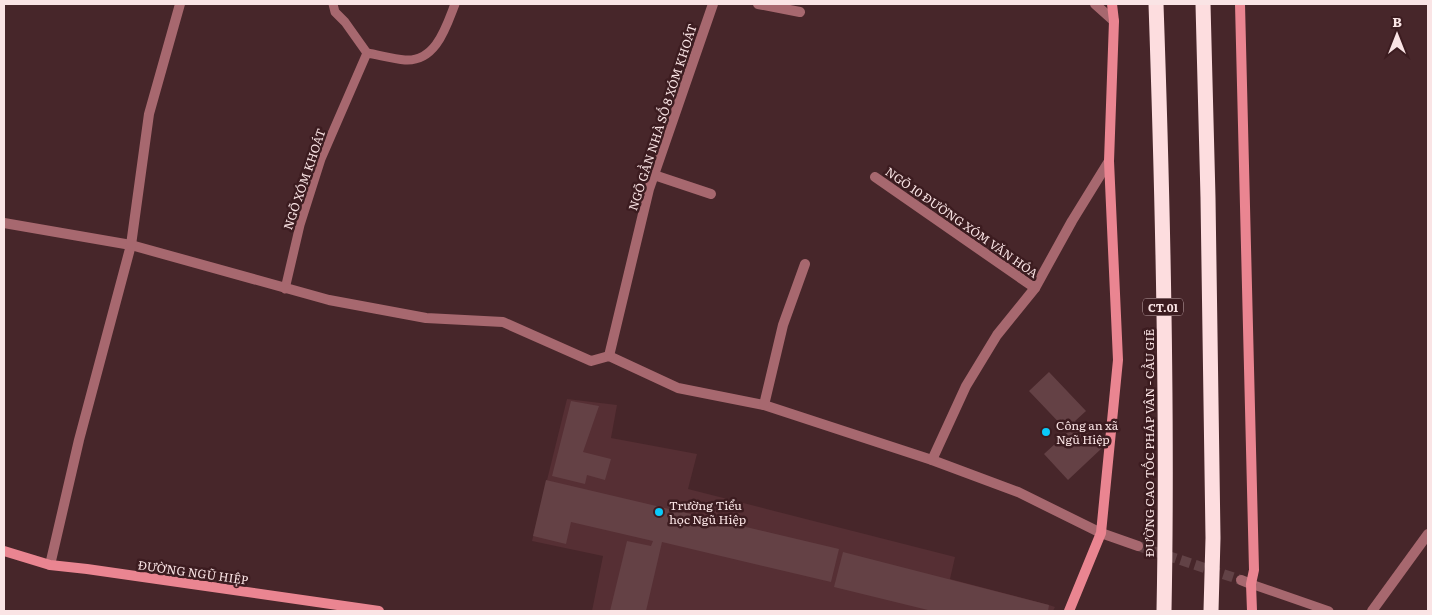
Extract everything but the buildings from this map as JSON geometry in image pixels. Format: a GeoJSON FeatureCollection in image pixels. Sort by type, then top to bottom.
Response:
{"type":"FeatureCollection","features":[{"type":"Feature","properties":{"kind":"highway","name":"ĐƯỜNG CAO TỐC PHÁP VÂN - CẦU GIẼ"},"geometry":{"type":"LineString","coordinates":[[1156,4],[1162,195],[1164,611]]}},
{"type":"Feature","properties":{"kind":"highway"},"geometry":{"type":"LineString","coordinates":[[1202,4],[1208,198],[1212,488],[1211,611]]}},
{"type":"Feature","properties":{"kind":"street"},"geometry":{"type":"LineString","coordinates":[[50,566],[79,440],[131,245],[149,114],[180,4]]}},
{"type":"Feature","properties":{"kind":"street","name":"NGÕ GẦN NHÀ SỐ 8 XÓM KHOÁT"},"geometry":{"type":"LineString","coordinates":[[609,356],[649,189],[712,4]]}},
{"type":"Feature","properties":{"kind":"street"},"geometry":{"type":"LineString","coordinates":[[758,4],[800,12]]}},
{"type":"Feature","properties":{"kind":"street"},"geometry":{"type":"LineString","coordinates":[[1095,4],[1114,21]]}},
{"type":"Feature","properties":{"kind":"street"},"geometry":{"type":"LineString","coordinates":[[1069,611],[1101,533],[1118,360],[1109,161],[1114,21],[1112,4]]}},
{"type":"Feature","properties":{"kind":"street"},"geometry":{"type":"LineString","coordinates":[[1240,4],[1254,570],[1251,584],[1252,611]]}},
{"type":"Feature","properties":{"kind":"street","name":"NGÕ 10 ĐƯỜNG XÓM VĂN HÓA"},"geometry":{"type":"LineString","coordinates":[[932,460],[966,386],[997,334],[1035,288],[1072,221],[1109,161]]}},
{"type":"Feature","properties":{"kind":"street"},"geometry":{"type":"LineString","coordinates":[[654,175],[711,194]]}},
{"type":"Feature","properties":{"kind":"street","name":"NGÕ 10 ĐƯỜNG XÓM VĂN HÓA"},"geometry":{"type":"LineString","coordinates":[[875,177],[1035,288]]}},
{"type":"Feature","properties":{"kind":"street"},"geometry":{"type":"LineString","coordinates":[[4,223],[131,245],[329,300],[426,318],[503,322],[591,361],[609,356],[678,388],[764,404],[932,460],[1018,492],[1101,533],[1138,546]]}},
{"type":"Feature","properties":{"kind":"street"},"geometry":{"type":"LineString","coordinates":[[764,404],[783,325],[806,264]]}},
{"type":"Feature","properties":{"kind":"street"},"geometry":{"type":"LineString","coordinates":[[1372,611],[1428,534]]}},
{"type":"Feature","properties":{"kind":"street","name":"ĐƯỜNG NGŨ HIỆP"},"geometry":{"type":"LineString","coordinates":[[4,551],[50,566],[379,611]]}},
{"type":"Feature","properties":{"kind":"street"},"geometry":{"type":"LineString","coordinates":[[1241,580],[1251,584]]}},
{"type":"Feature","properties":{"kind":"lane"},"geometry":{"type":"LineString","coordinates":[[333,4],[335,12],[345,22],[367,53],[407,60],[428,55],[444,34],[455,4]]}},
{"type":"Feature","properties":{"kind":"lane","name":"NGÕ XÓM KHOÁT"},"geometry":{"type":"LineString","coordinates":[[284,289],[300,224],[321,159],[367,53]]}},
{"type":"Feature","properties":{"kind":"lane"},"geometry":{"type":"LineString","coordinates":[[1251,584],[1329,611]]}},
{"type":"Feature","properties":{"kind":"shaded area","name":"Trường Tiểu học Ngũ Hiệp"},"geometry":{"type":"Polygon","coordinates":[[[567,399],[617,405],[611,438],[697,454],[688,489],[955,557],[950,579],[1055,607],[1053,611],[592,611],[603,556],[532,541],[567,399]]]}},
{"type":"Feature","properties":{"kind":"tunnel"},"geometry":{"type":"LineString","coordinates":[[1138,546],[1241,580]]}},
{"type":"Feature","properties":{"kind":"place","name":"Công an xã Ngũ Hiệp"},"geometry":{"type":"Point","coordinates":[1046,432]}},
{"type":"Feature","properties":{"kind":"place","name":"Trường Tiểu học Ngũ Hiệp"},"geometry":{"type":"Point","coordinates":[659,512]}}]}
